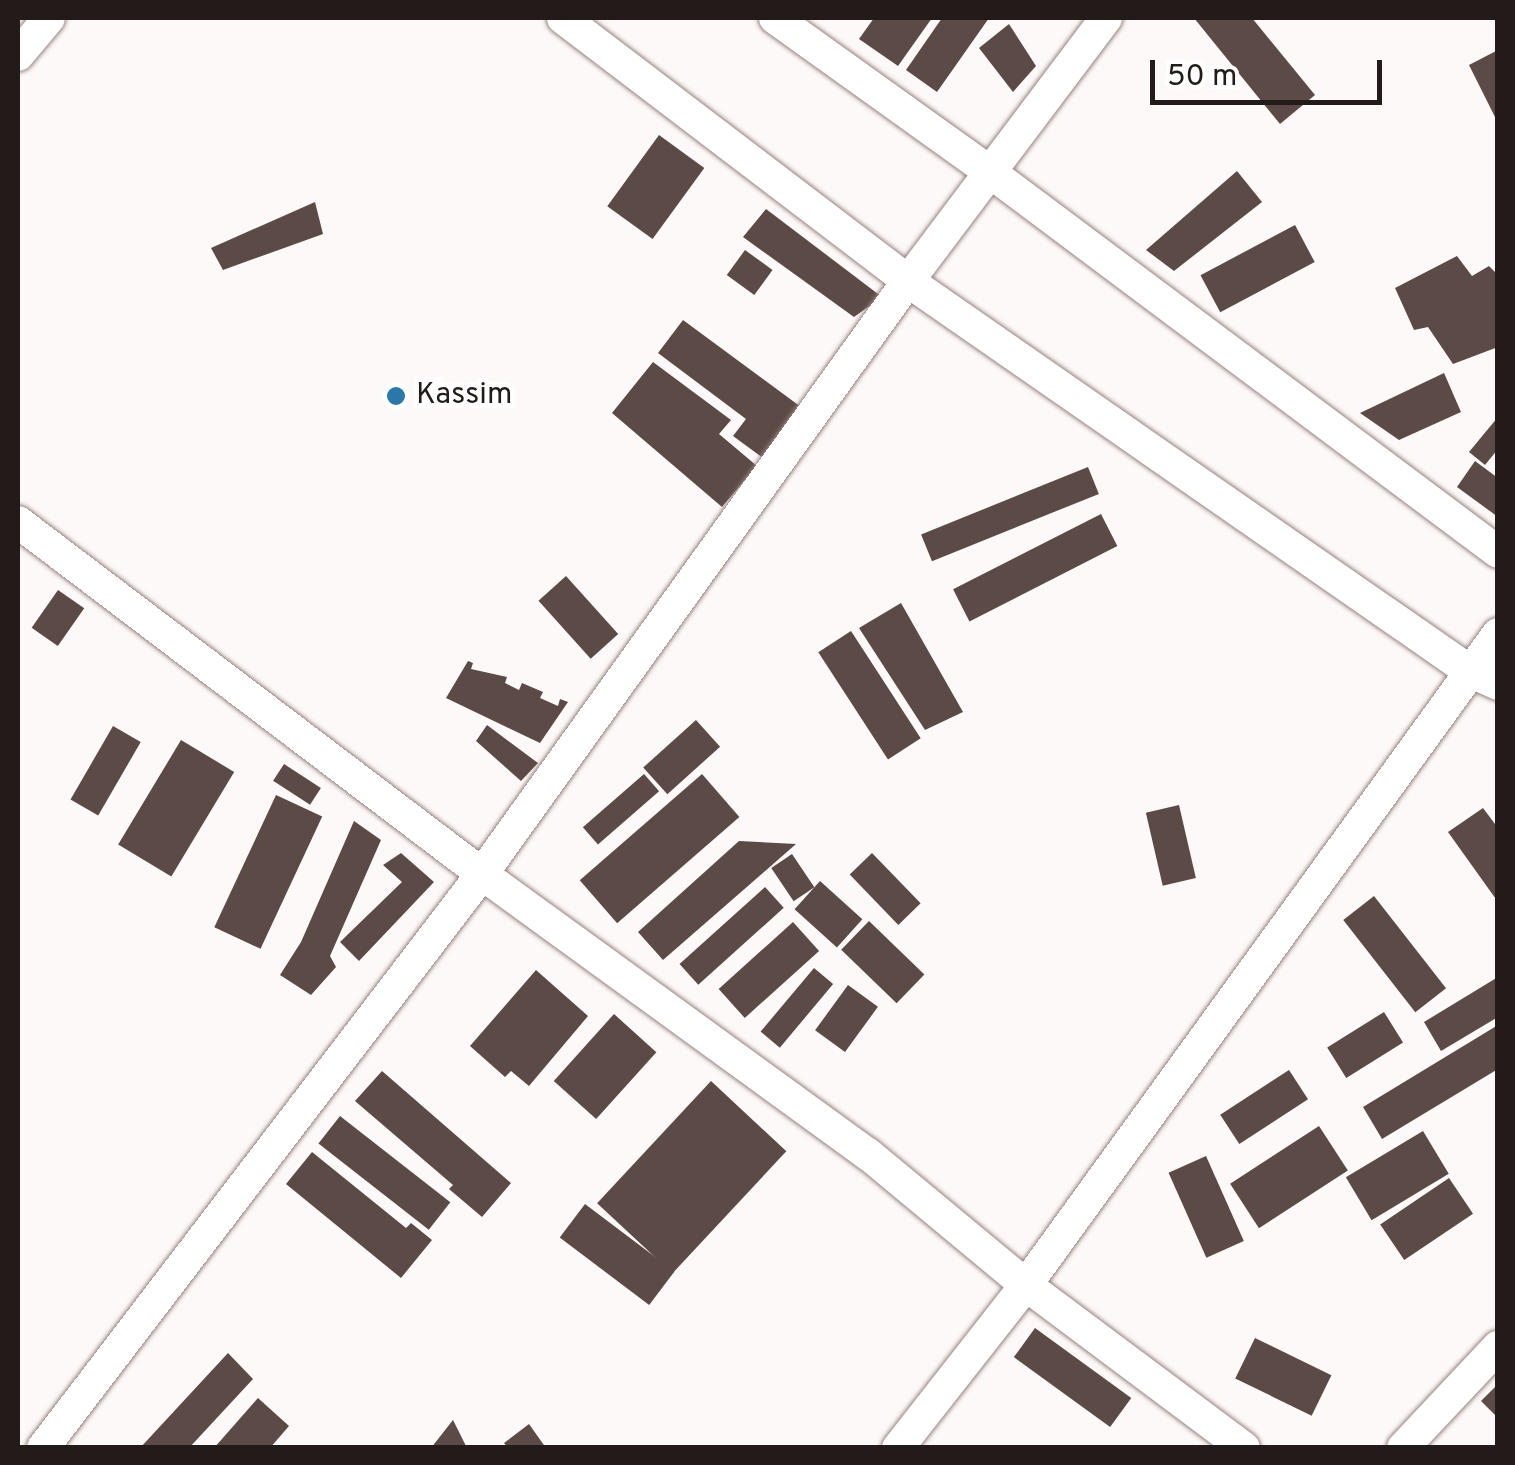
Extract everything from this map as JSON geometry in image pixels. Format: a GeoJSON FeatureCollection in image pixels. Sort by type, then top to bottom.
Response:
{"type":"FeatureCollection","features":[{"type":"Feature","properties":{"kind":"street"},"geometry":{"type":"LineString","coordinates":[[18,55],[49,18]]}},
{"type":"Feature","properties":{"kind":"street"},"geometry":{"type":"LineString","coordinates":[[563,18],[908,282],[1484,678]]}},
{"type":"Feature","properties":{"kind":"street"},"geometry":{"type":"LineString","coordinates":[[775,18],[990,172],[1498,552]]}},
{"type":"Feature","properties":{"kind":"street"},"geometry":{"type":"LineString","coordinates":[[43,1448],[482,874],[908,282],[1106,18]]}},
{"type":"Feature","properties":{"kind":"street"},"geometry":{"type":"LineString","coordinates":[[18,522],[482,874],[868,1154],[1026,1285],[1244,1448]]}},
{"type":"Feature","properties":{"kind":"street"},"geometry":{"type":"LineString","coordinates":[[898,1448],[1026,1285],[1484,678],[1498,634]]}},
{"type":"Feature","properties":{"kind":"street"},"geometry":{"type":"LineString","coordinates":[[1404,1448],[1498,1347]]}},
{"type":"Feature","properties":{"kind":"building"},"geometry":{"type":"Polygon","coordinates":[[[874,18],[932,18],[898,66],[859,39],[874,18]]]}},
{"type":"Feature","properties":{"kind":"building"},"geometry":{"type":"Polygon","coordinates":[[[942,18],[989,18],[937,92],[906,70],[942,18]]]}},
{"type":"Feature","properties":{"kind":"building"},"geometry":{"type":"Polygon","coordinates":[[[1194,18],[1252,18],[1315,95],[1280,124],[1194,18]]]}},
{"type":"Feature","properties":{"kind":"building"},"geometry":{"type":"Polygon","coordinates":[[[1009,24],[1036,66],[1013,92],[979,48],[1009,24]]]}},
{"type":"Feature","properties":{"kind":"building"},"geometry":{"type":"Polygon","coordinates":[[[1498,50],[1498,123],[1469,65],[1498,50]]]}},
{"type":"Feature","properties":{"kind":"building"},"geometry":{"type":"Polygon","coordinates":[[[659,135],[704,168],[653,239],[607,206],[659,135]]]}},
{"type":"Feature","properties":{"kind":"building"},"geometry":{"type":"Polygon","coordinates":[[[1237,171],[1262,202],[1174,271],[1146,250],[1237,171]]]}},
{"type":"Feature","properties":{"kind":"building"},"geometry":{"type":"Polygon","coordinates":[[[315,202],[323,234],[223,270],[211,248],[315,202]]]}},
{"type":"Feature","properties":{"kind":"building"},"geometry":{"type":"Polygon","coordinates":[[[766,209],[882,297],[854,317],[743,237],[766,209]]]}},
{"type":"Feature","properties":{"kind":"building"},"geometry":{"type":"Polygon","coordinates":[[[1295,225],[1315,262],[1220,312],[1201,275],[1295,225]]]}},
{"type":"Feature","properties":{"kind":"building"},"geometry":{"type":"Polygon","coordinates":[[[745,250],[773,270],[754,295],[727,275],[745,250]]]}},
{"type":"Feature","properties":{"kind":"building"},"geometry":{"type":"Polygon","coordinates":[[[1457,256],[1472,276],[1489,266],[1498,275],[1498,347],[1453,364],[1428,327],[1414,330],[1395,288],[1457,256]]]}},
{"type":"Feature","properties":{"kind":"building"},"geometry":{"type":"Polygon","coordinates":[[[683,320],[801,407],[763,458],[733,436],[746,419],[658,353],[683,320]]]}},
{"type":"Feature","properties":{"kind":"building"},"geometry":{"type":"Polygon","coordinates":[[[653,362],[731,420],[719,434],[757,466],[722,507],[612,413],[653,362]]]}},
{"type":"Feature","properties":{"kind":"building"},"geometry":{"type":"Polygon","coordinates":[[[1444,373],[1461,412],[1399,440],[1360,413],[1444,373]]]}},
{"type":"Feature","properties":{"kind":"building"},"geometry":{"type":"Polygon","coordinates":[[[1498,417],[1498,449],[1485,465],[1469,452],[1498,417]]]}},
{"type":"Feature","properties":{"kind":"building"},"geometry":{"type":"Polygon","coordinates":[[[1475,461],[1498,478],[1498,517],[1457,487],[1475,461]]]}},
{"type":"Feature","properties":{"kind":"building"},"geometry":{"type":"Polygon","coordinates":[[[1088,467],[1099,494],[932,561],[921,534],[1088,467]]]}},
{"type":"Feature","properties":{"kind":"building"},"geometry":{"type":"Polygon","coordinates":[[[1101,514],[1117,546],[969,621],[953,589],[1101,514]]]}},
{"type":"Feature","properties":{"kind":"building"},"geometry":{"type":"Polygon","coordinates":[[[566,576],[618,634],[591,659],[539,601],[566,576]]]}},
{"type":"Feature","properties":{"kind":"building"},"geometry":{"type":"Polygon","coordinates":[[[58,590],[84,608],[58,646],[32,628],[58,590]]]}},
{"type":"Feature","properties":{"kind":"building"},"geometry":{"type":"Polygon","coordinates":[[[901,603],[963,712],[925,730],[859,628],[901,603]]]}},
{"type":"Feature","properties":{"kind":"building"},"geometry":{"type":"Polygon","coordinates":[[[851,631],[921,738],[888,760],[818,652],[851,631]]]}},
{"type":"Feature","properties":{"kind":"building"},"geometry":{"type":"Polygon","coordinates":[[[468,661],[473,663],[471,669],[507,677],[505,683],[519,690],[522,683],[543,692],[540,698],[558,706],[560,699],[568,702],[540,743],[446,698],[468,661]]]}},
{"type":"Feature","properties":{"kind":"building"},"geometry":{"type":"Polygon","coordinates":[[[696,720],[720,747],[667,794],[643,768],[696,720]]]}},
{"type":"Feature","properties":{"kind":"building"},"geometry":{"type":"Polygon","coordinates":[[[487,725],[538,763],[521,781],[476,741],[487,725]]]}},
{"type":"Feature","properties":{"kind":"building"},"geometry":{"type":"Polygon","coordinates":[[[113,726],[141,742],[98,816],[70,800],[113,726]]]}},
{"type":"Feature","properties":{"kind":"building"},"geometry":{"type":"Polygon","coordinates":[[[181,740],[234,772],[171,877],[118,845],[181,740]]]}},
{"type":"Feature","properties":{"kind":"building"},"geometry":{"type":"Polygon","coordinates":[[[284,764],[321,788],[310,805],[273,781],[284,764]]]}},
{"type":"Feature","properties":{"kind":"building"},"geometry":{"type":"Polygon","coordinates":[[[644,774],[659,791],[598,844],[583,827],[644,774]]]}},
{"type":"Feature","properties":{"kind":"building"},"geometry":{"type":"Polygon","coordinates":[[[702,774],[739,817],[617,923],[580,880],[702,774]]]}},
{"type":"Feature","properties":{"kind":"building"},"geometry":{"type":"Polygon","coordinates":[[[276,795],[322,817],[261,949],[214,927],[276,795]]]}},
{"type":"Feature","properties":{"kind":"building"},"geometry":{"type":"Polygon","coordinates":[[[1179,805],[1196,878],[1163,886],[1146,813],[1179,805]]]}},
{"type":"Feature","properties":{"kind":"building"},"geometry":{"type":"Polygon","coordinates":[[[1483,808],[1498,828],[1498,902],[1448,832],[1483,808]]]}},
{"type":"Feature","properties":{"kind":"building"},"geometry":{"type":"Polygon","coordinates":[[[354,821],[381,840],[330,956],[336,967],[311,995],[280,975],[301,942],[354,821]]]}},
{"type":"Feature","properties":{"kind":"building"},"geometry":{"type":"Polygon","coordinates":[[[739,841],[796,844],[663,960],[638,932],[739,841]]]}},
{"type":"Feature","properties":{"kind":"building"},"geometry":{"type":"Polygon","coordinates":[[[401,853],[434,882],[359,961],[340,942],[402,882],[383,865],[401,853]]]}},
{"type":"Feature","properties":{"kind":"building"},"geometry":{"type":"Polygon","coordinates":[[[872,853],[921,903],[898,925],[850,875],[872,853]]]}},
{"type":"Feature","properties":{"kind":"building"},"geometry":{"type":"Polygon","coordinates":[[[792,854],[814,887],[794,901],[771,868],[792,854]]]}},
{"type":"Feature","properties":{"kind":"building"},"geometry":{"type":"Polygon","coordinates":[[[820,881],[862,919],[837,947],[795,909],[820,881]]]}},
{"type":"Feature","properties":{"kind":"building"},"geometry":{"type":"Polygon","coordinates":[[[765,887],[784,908],[698,985],[680,964],[765,887]]]}},
{"type":"Feature","properties":{"kind":"building"},"geometry":{"type":"Polygon","coordinates":[[[1374,896],[1446,988],[1415,1012],[1343,920],[1374,896]]]}},
{"type":"Feature","properties":{"kind":"building"},"geometry":{"type":"Polygon","coordinates":[[[869,921],[924,974],[897,1003],[841,950],[869,921]]]}},
{"type":"Feature","properties":{"kind":"building"},"geometry":{"type":"Polygon","coordinates":[[[793,922],[819,951],[745,1018],[719,989],[793,922]]]}},
{"type":"Feature","properties":{"kind":"building"},"geometry":{"type":"Polygon","coordinates":[[[814,968],[833,984],[780,1048],[761,1032],[814,968]]]}},
{"type":"Feature","properties":{"kind":"building"},"geometry":{"type":"Polygon","coordinates":[[[536,970],[588,1016],[529,1086],[511,1071],[505,1077],[470,1046],[536,970]]]}},
{"type":"Feature","properties":{"kind":"building"},"geometry":{"type":"Polygon","coordinates":[[[1498,977],[1498,1017],[1441,1051],[1424,1022],[1498,977]]]}},
{"type":"Feature","properties":{"kind":"building"},"geometry":{"type":"Polygon","coordinates":[[[848,985],[878,1007],[845,1052],[815,1030],[848,985]]]}},
{"type":"Feature","properties":{"kind":"building"},"geometry":{"type":"Polygon","coordinates":[[[1384,1012],[1403,1043],[1346,1078],[1327,1048],[1384,1012]]]}},
{"type":"Feature","properties":{"kind":"building"},"geometry":{"type":"Polygon","coordinates":[[[614,1014],[656,1052],[596,1119],[554,1081],[614,1014]]]}},
{"type":"Feature","properties":{"kind":"building"},"geometry":{"type":"Polygon","coordinates":[[[1498,1025],[1498,1069],[1382,1139],[1363,1107],[1498,1025]]]}},
{"type":"Feature","properties":{"kind":"building"},"geometry":{"type":"Polygon","coordinates":[[[1289,1070],[1308,1099],[1239,1144],[1220,1115],[1289,1070]]]}},
{"type":"Feature","properties":{"kind":"building"},"geometry":{"type":"Polygon","coordinates":[[[382,1071],[511,1183],[482,1217],[449,1189],[453,1185],[355,1101],[382,1071]]]}},
{"type":"Feature","properties":{"kind":"building"},"geometry":{"type":"Polygon","coordinates":[[[711,1081],[786,1151],[672,1273],[597,1203],[711,1081]]]}},
{"type":"Feature","properties":{"kind":"building"},"geometry":{"type":"Polygon","coordinates":[[[340,1116],[450,1202],[429,1230],[318,1144],[340,1116]]]}},
{"type":"Feature","properties":{"kind":"building"},"geometry":{"type":"Polygon","coordinates":[[[1319,1126],[1348,1170],[1259,1228],[1230,1184],[1319,1126]]]}},
{"type":"Feature","properties":{"kind":"building"},"geometry":{"type":"Polygon","coordinates":[[[1423,1131],[1449,1174],[1372,1220],[1346,1177],[1423,1131]]]}},
{"type":"Feature","properties":{"kind":"building"},"geometry":{"type":"Polygon","coordinates":[[[312,1152],[406,1228],[411,1223],[432,1240],[401,1278],[286,1184],[312,1152]]]}},
{"type":"Feature","properties":{"kind":"building"},"geometry":{"type":"Polygon","coordinates":[[[1206,1156],[1244,1241],[1206,1258],[1169,1173],[1206,1156]]]}},
{"type":"Feature","properties":{"kind":"building"},"geometry":{"type":"Polygon","coordinates":[[[1449,1178],[1473,1214],[1404,1260],[1380,1224],[1449,1178]]]}},
{"type":"Feature","properties":{"kind":"building"},"geometry":{"type":"Polygon","coordinates":[[[585,1204],[674,1271],[649,1305],[560,1238],[585,1204]]]}},
{"type":"Feature","properties":{"kind":"building"},"geometry":{"type":"Polygon","coordinates":[[[1035,1328],[1131,1398],[1110,1427],[1014,1357],[1035,1328]]]}},
{"type":"Feature","properties":{"kind":"building"},"geometry":{"type":"Polygon","coordinates":[[[1255,1338],[1331,1375],[1312,1416],[1235,1378],[1255,1338]]]}},
{"type":"Feature","properties":{"kind":"building"},"geometry":{"type":"Polygon","coordinates":[[[228,1353],[253,1379],[189,1448],[140,1448],[228,1353]]]}},
{"type":"Feature","properties":{"kind":"building"},"geometry":{"type":"Polygon","coordinates":[[[1498,1384],[1498,1418],[1481,1401],[1498,1384]]]}},
{"type":"Feature","properties":{"kind":"building"},"geometry":{"type":"Polygon","coordinates":[[[258,1398],[289,1426],[270,1448],[214,1448],[258,1398]]]}},
{"type":"Feature","properties":{"kind":"building"},"geometry":{"type":"Polygon","coordinates":[[[453,1420],[467,1448],[431,1448],[453,1420]]]}},
{"type":"Feature","properties":{"kind":"building"},"geometry":{"type":"Polygon","coordinates":[[[529,1424],[546,1448],[508,1448],[504,1443],[529,1424]]]}},
{"type":"Feature","properties":{"kind":"place","name":"Kassim"},"geometry":{"type":"Point","coordinates":[396,396]}}]}
